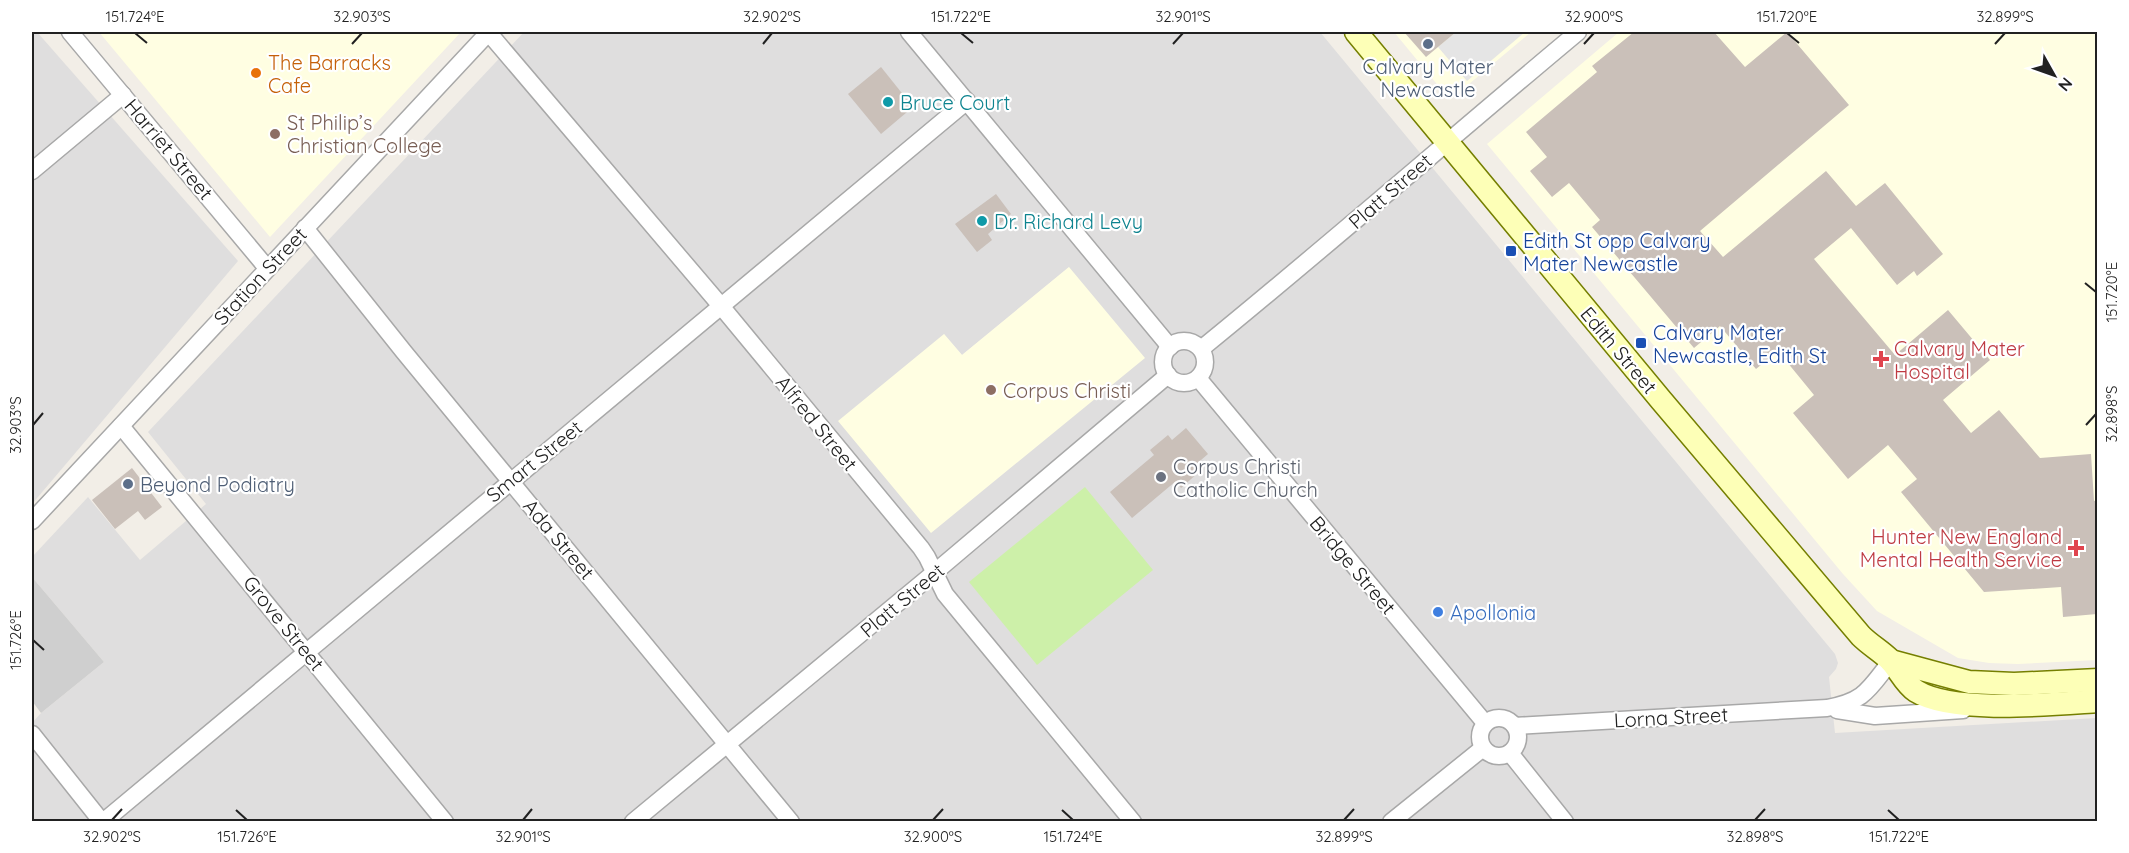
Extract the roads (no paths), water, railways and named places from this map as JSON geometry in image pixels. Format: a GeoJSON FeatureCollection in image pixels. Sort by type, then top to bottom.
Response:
{"type":"FeatureCollection","features":[{"type":"Feature","properties":{"kind":"main road","name":"Edith Street"},"geometry":{"type":"LineString","coordinates":[[1356,32],[1669,410],[1862,636],[1891,660]]}},
{"type":"Feature","properties":{"kind":"main road"},"geometry":{"type":"LineString","coordinates":[[1891,660],[1969,682],[2014,684],[2097,680]]}},
{"type":"Feature","properties":{"kind":"main road","name":"Lorna Street"},"geometry":{"type":"LineString","coordinates":[[1891,660],[1913,690],[1920,694],[1965,705],[2097,701]]}},
{"type":"Feature","properties":{"kind":"street","name":"Harriet Street"},"geometry":{"type":"LineString","coordinates":[[70,32],[267,268]]}},
{"type":"Feature","properties":{"kind":"street","name":"Station Street"},"geometry":{"type":"LineString","coordinates":[[32,521],[488,32]]}},
{"type":"Feature","properties":{"kind":"street","name":"Alfred Street"},"geometry":{"type":"LineString","coordinates":[[488,32],[722,306],[921,548],[945,594],[1133,822]]}},
{"type":"Feature","properties":{"kind":"street"},"geometry":{"type":"LineString","coordinates":[[909,32],[1170,347]]}},
{"type":"Feature","properties":{"kind":"street","name":"Platt Street"},"geometry":{"type":"LineString","coordinates":[[1201,349],[1359,219],[1447,141],[1578,32]]}},
{"type":"Feature","properties":{"kind":"street"},"geometry":{"type":"LineString","coordinates":[[32,171],[123,95]]}},
{"type":"Feature","properties":{"kind":"street","name":"Smart Street"},"geometry":{"type":"LineString","coordinates":[[102,822],[967,101]]}},
{"type":"Feature","properties":{"kind":"street","name":"Ada Street"},"geometry":{"type":"LineString","coordinates":[[304,228],[509,481],[791,822]]}},
{"type":"Feature","properties":{"kind":"street"},"geometry":{"type":"LineString","coordinates":[[1183,341],[1193,343],[1201,349],[1205,364],[1198,378],[1182,383],[1168,375],[1163,364],[1170,347],[1183,341]]}},
{"type":"Feature","properties":{"kind":"street","name":"Platt Street"},"geometry":{"type":"LineString","coordinates":[[633,822],[934,573],[1168,375]]}},
{"type":"Feature","properties":{"kind":"street","name":"Bridge Street"},"geometry":{"type":"LineString","coordinates":[[1198,378],[1485,723]]}},
{"type":"Feature","properties":{"kind":"street","name":"Grove Street"},"geometry":{"type":"LineString","coordinates":[[121,426],[445,822]]}},
{"type":"Feature","properties":{"kind":"street","name":"Lorna Street"},"geometry":{"type":"LineString","coordinates":[[1515,726],[1827,708],[1848,704],[1861,697],[1891,660]]}},
{"type":"Feature","properties":{"kind":"street","name":"Lorna Street"},"geometry":{"type":"LineString","coordinates":[[1827,708],[1875,716],[2017,705]]}},
{"type":"Feature","properties":{"kind":"street"},"geometry":{"type":"LineString","coordinates":[[1501,718],[1515,726],[1518,741],[1514,750],[1495,756],[1483,748],[1480,732],[1485,723],[1501,718]]}},
{"type":"Feature","properties":{"kind":"street"},"geometry":{"type":"LineString","coordinates":[[32,734],[102,822]]}},
{"type":"Feature","properties":{"kind":"street"},"geometry":{"type":"LineString","coordinates":[[1391,822],[1483,748]]}},
{"type":"Feature","properties":{"kind":"street"},"geometry":{"type":"LineString","coordinates":[[1510,753],[1565,822]]}},
{"type":"Feature","properties":{"kind":"place","name":"Calvary Mater Newcastle"},"geometry":{"type":"Point","coordinates":[1428,44]}},
{"type":"Feature","properties":{"kind":"place","name":"The Barracks Cafe"},"geometry":{"type":"Point","coordinates":[256,73]}},
{"type":"Feature","properties":{"kind":"place","name":"Bruce Court"},"geometry":{"type":"Point","coordinates":[888,102]}},
{"type":"Feature","properties":{"kind":"place","name":"St Philip’s Christian College"},"geometry":{"type":"Point","coordinates":[275,134]}},
{"type":"Feature","properties":{"kind":"place","name":"Dr. Richard Levy"},"geometry":{"type":"Point","coordinates":[982,221]}},
{"type":"Feature","properties":{"kind":"place","name":"Edith St opp Calvary Mater Newcastle"},"geometry":{"type":"Point","coordinates":[1511,251]}},
{"type":"Feature","properties":{"kind":"place","name":"Calvary Mater Newcastle, Edith St"},"geometry":{"type":"Point","coordinates":[1641,343]}},
{"type":"Feature","properties":{"kind":"place","name":"Calvary Mater Hospital"},"geometry":{"type":"Point","coordinates":[1881,359]}},
{"type":"Feature","properties":{"kind":"place","name":"Corpus Christi"},"geometry":{"type":"Point","coordinates":[991,390]}},
{"type":"Feature","properties":{"kind":"place","name":"Corpus Christi Catholic Church"},"geometry":{"type":"Point","coordinates":[1161,477]}},
{"type":"Feature","properties":{"kind":"place","name":"Beyond Podiatry"},"geometry":{"type":"Point","coordinates":[128,484]}},
{"type":"Feature","properties":{"kind":"place","name":"Hunter New England Mental Health Service"},"geometry":{"type":"Point","coordinates":[2076,548]}},
{"type":"Feature","properties":{"kind":"place","name":"Apollonia"},"geometry":{"type":"Point","coordinates":[1438,612]}}]}
